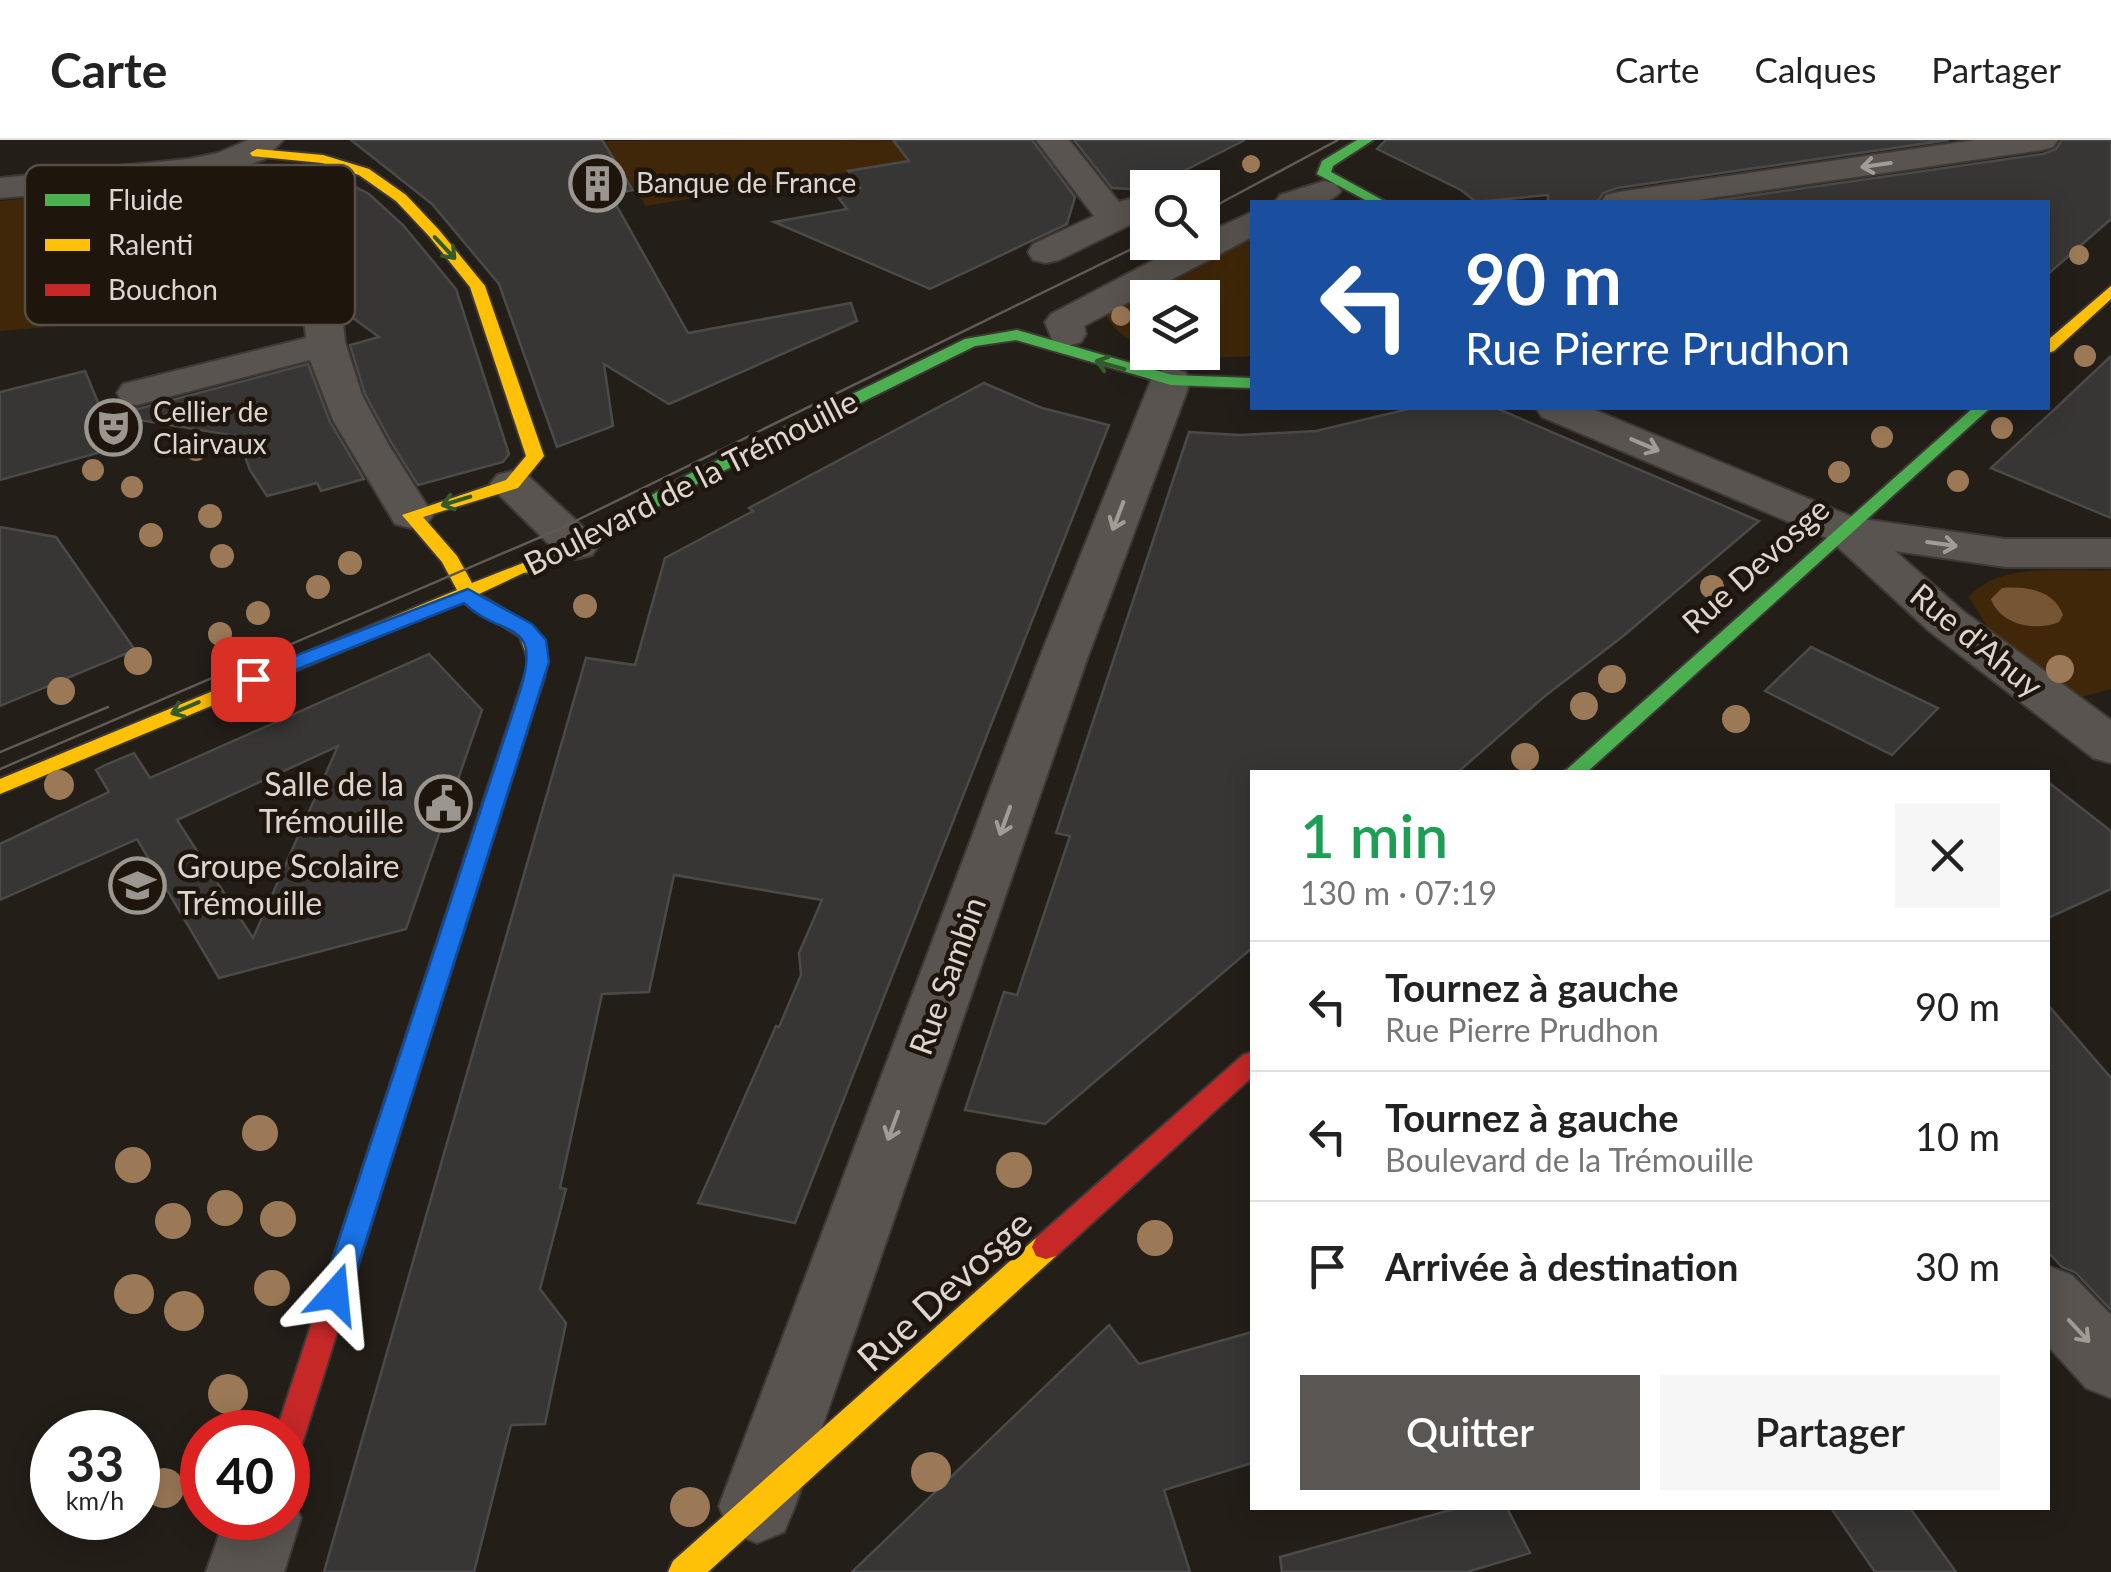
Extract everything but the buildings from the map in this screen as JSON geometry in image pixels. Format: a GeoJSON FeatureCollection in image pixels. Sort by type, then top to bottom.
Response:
{"type":"FeatureCollection","features":[{"type":"Feature","properties":{"kind":"street"},"geometry":{"type":"LineString","coordinates":[[1052,140],[1108,209],[1130,210]]}},
{"type":"Feature","properties":{"kind":"street"},"geometry":{"type":"LineString","coordinates":[[1314,186],[1366,140]]}},
{"type":"Feature","properties":{"kind":"street"},"geometry":{"type":"LineString","coordinates":[[1632,200],[2042,140]]}},
{"type":"Feature","properties":{"kind":"street"},"geometry":{"type":"LineString","coordinates":[[183,165],[246,157],[340,165]]}},
{"type":"Feature","properties":{"kind":"street"},"geometry":{"type":"LineString","coordinates":[[355,171],[376,180],[403,203],[476,286],[535,456],[512,484],[411,515]]}},
{"type":"Feature","properties":{"kind":"street"},"geometry":{"type":"LineString","coordinates":[[1314,186],[1324,174],[1375,200]]}},
{"type":"Feature","properties":{"kind":"street"},"geometry":{"type":"LineString","coordinates":[[0,188],[25,185]]}},
{"type":"Feature","properties":{"kind":"street"},"geometry":{"type":"LineString","coordinates":[[1046,252],[1130,212]]}},
{"type":"Feature","properties":{"kind":"street"},"geometry":{"type":"LineString","coordinates":[[1059,339],[1064,322],[1250,224]]}},
{"type":"Feature","properties":{"kind":"street"},"geometry":{"type":"LineString","coordinates":[[2050,346],[2111,291]]}},
{"type":"Feature","properties":{"kind":"street"},"geometry":{"type":"LineString","coordinates":[[298,1410],[538,662],[536,640],[525,628],[476,604],[459,574],[411,515],[350,419],[324,345],[323,325]]}},
{"type":"Feature","properties":{"kind":"street","name":"Boulevard de la Trémouille"},"geometry":{"type":"LineString","coordinates":[[0,787],[289,664],[468,595],[576,545],[685,484],[971,342],[1017,335],[1059,339],[1105,364],[1170,380],[1250,383]]}},
{"type":"Feature","properties":{"kind":"street"},"geometry":{"type":"LineString","coordinates":[[136,393],[324,345]]}},
{"type":"Feature","properties":{"kind":"street","name":"Rue Sambin"},"geometry":{"type":"LineString","coordinates":[[746,1531],[1064,659],[1170,380]]}},
{"type":"Feature","properties":{"kind":"street"},"geometry":{"type":"LineString","coordinates":[[1561,410],[1846,530],[2005,553],[2111,553]]}},
{"type":"Feature","properties":{"kind":"street","name":"Rue Devosge"},"geometry":{"type":"LineString","coordinates":[[1576,770],[1980,410]]}},
{"type":"Feature","properties":{"kind":"street"},"geometry":{"type":"LineString","coordinates":[[512,484],[576,545]]}},
{"type":"Feature","properties":{"kind":"street","name":"Rue d'Ahuy"},"geometry":{"type":"LineString","coordinates":[[1846,530],[1946,621],[2111,746]]}},
{"type":"Feature","properties":{"kind":"street","name":"Rue Devosge"},"geometry":{"type":"LineString","coordinates":[[684,1572],[746,1531],[1250,1064]]}},
{"type":"Feature","properties":{"kind":"street"},"geometry":{"type":"LineString","coordinates":[[2050,1299],[2111,1365]]}},
{"type":"Feature","properties":{"kind":"street"},"geometry":{"type":"LineString","coordinates":[[245,1572],[256,1540]]}},
{"type":"Feature","properties":{"kind":"shaded area"},"geometry":{"type":"Polygon","coordinates":[[[936,140],[898,146],[908,162],[646,206],[603,141],[936,140]]]}},
{"type":"Feature","properties":{"kind":"shaded area"},"geometry":{"type":"Polygon","coordinates":[[[25,198],[25,325],[70,325],[0,331],[0,201],[25,198]]]}},
{"type":"Feature","properties":{"kind":"shaded area"},"geometry":{"type":"Polygon","coordinates":[[[1250,218],[1250,356],[1220,358],[1220,280],[1157,280],[1187,260],[1220,260],[1220,238],[1250,218]]]}},
{"type":"Feature","properties":{"kind":"shaded area"},"geometry":{"type":"Polygon","coordinates":[[[1130,298],[1130,339],[1105,314],[1130,298]]]}},
{"type":"Feature","properties":{"kind":"shaded area"},"geometry":{"type":"Polygon","coordinates":[[[2111,570],[2111,689],[2077,698],[1988,628],[1969,597],[1982,585],[2016,573],[2111,570]]]}},
{"type":"Feature","properties":{"kind":"shaded area"},"geometry":{"type":"Polygon","coordinates":[[[2002,588],[2038,591],[2053,600],[2063,615],[2059,622],[2040,626],[2010,620],[1991,599],[2002,588]]]}},
{"type":"Feature","properties":{"kind":"tram line"},"geometry":{"type":"LineString","coordinates":[[1220,203],[1338,140]]}},
{"type":"Feature","properties":{"kind":"tram line"},"geometry":{"type":"LineString","coordinates":[[0,769],[557,530],[1130,250]]}},
{"type":"Feature","properties":{"kind":"tram line"},"geometry":{"type":"LineString","coordinates":[[0,752],[108,707]]}},
{"type":"Feature","properties":{"kind":"traffic: fast"},"geometry":{"type":"LineString","coordinates":[[1366,140],[1327,164],[1324,174],[1375,200]]}},
{"type":"Feature","properties":{"kind":"traffic: fast"},"geometry":{"type":"LineString","coordinates":[[523,569],[604,531],[685,483],[971,342],[1017,335],[1171,380],[1250,383]]}},
{"type":"Feature","properties":{"kind":"traffic: fast"},"geometry":{"type":"LineString","coordinates":[[1576,770],[1980,410]]}},
{"type":"Feature","properties":{"kind":"traffic: fast"},"geometry":{"type":"LineString","coordinates":[[375,1170],[528,696]]}},
{"type":"Feature","properties":{"kind":"traffic: slow"},"geometry":{"type":"LineString","coordinates":[[257,153],[323,159],[342,165]]}},
{"type":"Feature","properties":{"kind":"traffic: slow"},"geometry":{"type":"LineString","coordinates":[[355,169],[401,198],[477,286],[535,456],[512,484],[411,515],[450,560],[470,597],[529,634],[539,662],[528,696]]}},
{"type":"Feature","properties":{"kind":"traffic: slow"},"geometry":{"type":"LineString","coordinates":[[2050,346],[2111,291]]}},
{"type":"Feature","properties":{"kind":"traffic: slow"},"geometry":{"type":"LineString","coordinates":[[0,787],[523,569]]}},
{"type":"Feature","properties":{"kind":"traffic: slow"},"geometry":{"type":"LineString","coordinates":[[684,1572],[1046,1247]]}},
{"type":"Feature","properties":{"kind":"traffic: jam"},"geometry":{"type":"LineString","coordinates":[[1046,1247],[1250,1064]]}},
{"type":"Feature","properties":{"kind":"traffic: jam"},"geometry":{"type":"LineString","coordinates":[[298,1410],[375,1170]]}},
{"type":"Feature","properties":{"kind":"place","name":"Banque de France"},"geometry":{"type":"Point","coordinates":[597,183]}},
{"type":"Feature","properties":{"kind":"place","name":"Cellier de Clairvaux"},"geometry":{"type":"Point","coordinates":[114,428]}},
{"type":"Feature","properties":{"kind":"place","name":"Salle de la Trémouille"},"geometry":{"type":"Point","coordinates":[443,803]}},
{"type":"Feature","properties":{"kind":"place","name":"Groupe Scolaire Trémouille"},"geometry":{"type":"Point","coordinates":[138,885]}},
{"type":"Feature","properties":{"kind":"route"},"geometry":{"type":"LineString","coordinates":[[253,679],[468,595],[476,604],[525,628],[536,640],[538,662],[531,688],[335,1294]]}}]}
